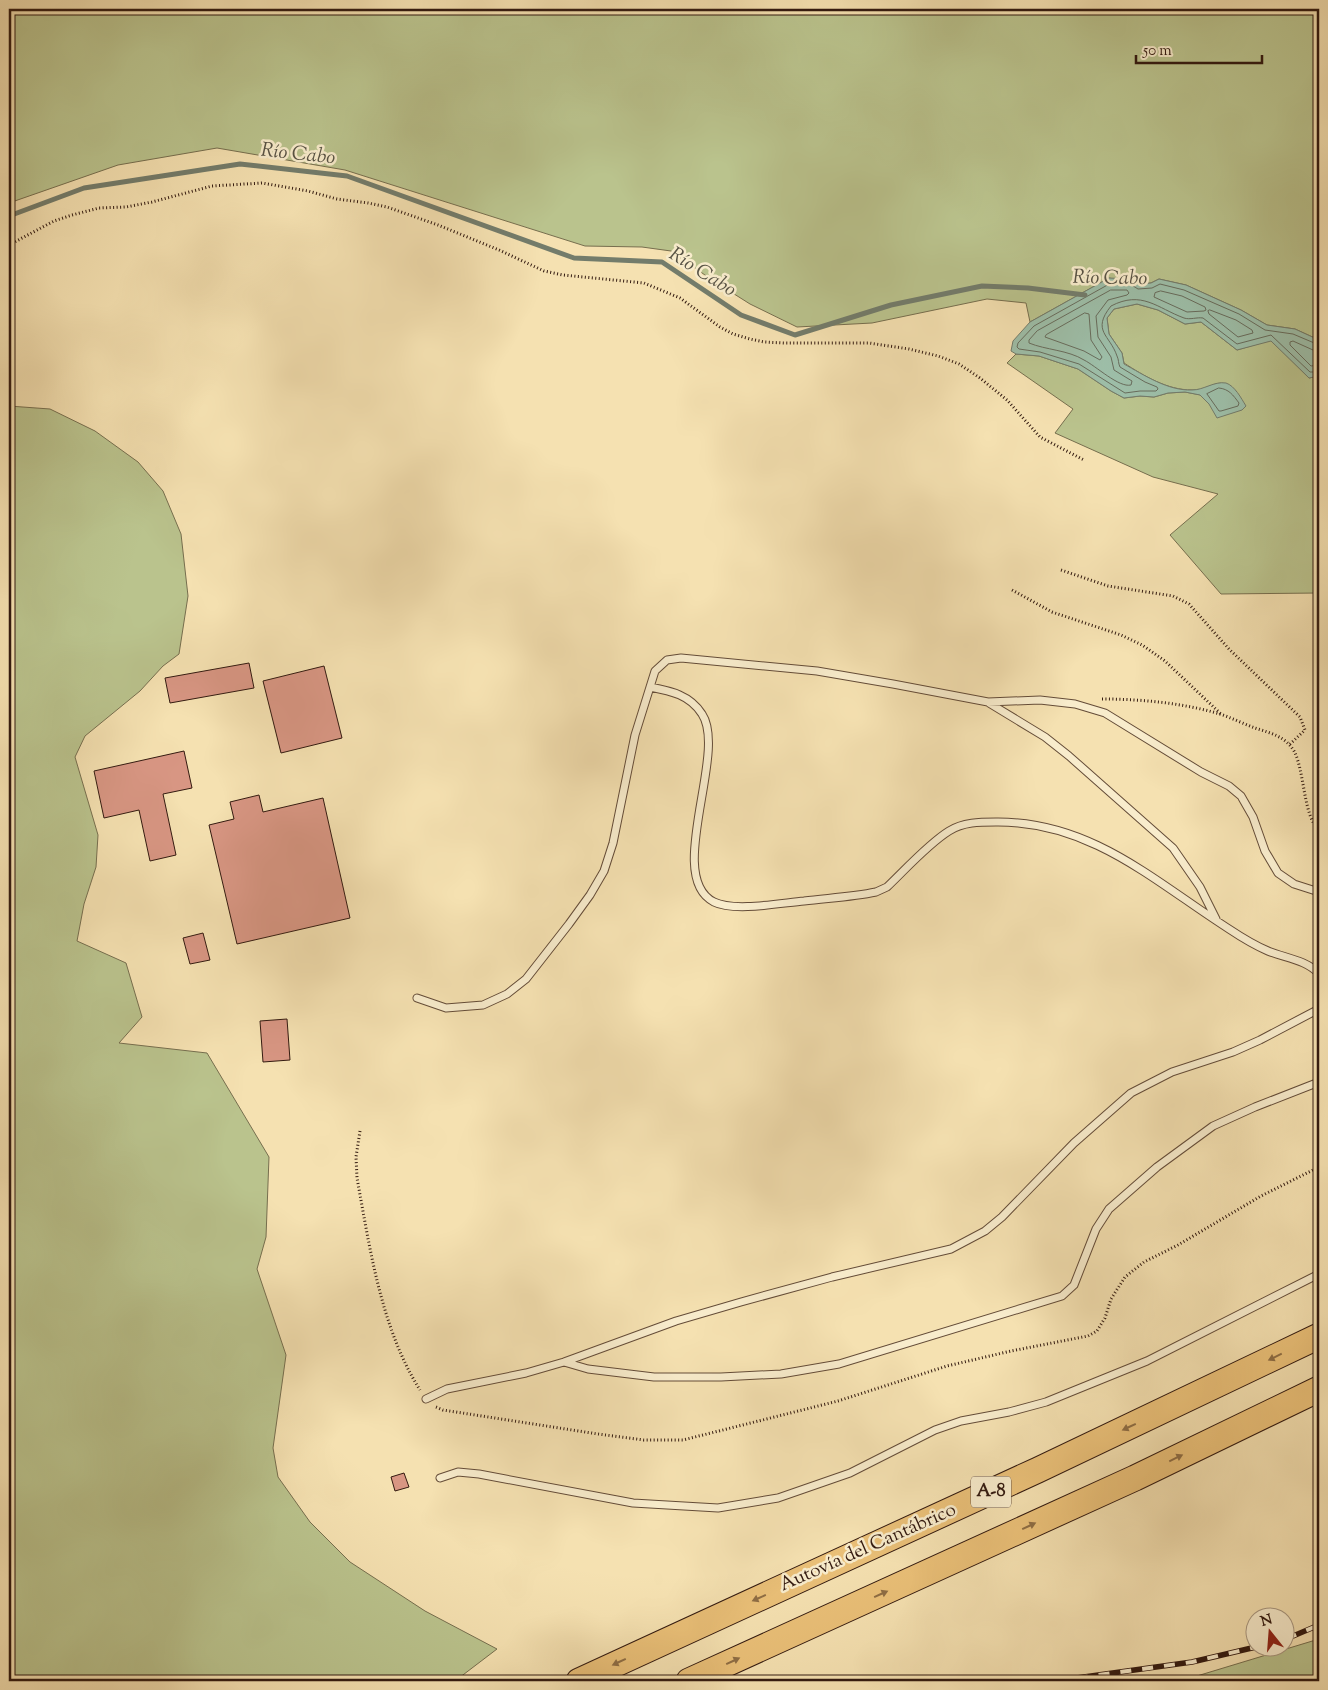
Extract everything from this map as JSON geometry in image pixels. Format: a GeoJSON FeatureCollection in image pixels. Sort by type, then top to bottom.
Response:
{"type":"FeatureCollection","features":[{"type":"Feature","properties":{"kind":"highway","name":"Autovía del Cantábrico"},"geometry":{"type":"LineString","coordinates":[[579,1681],[1038,1470],[1319,1336]]}},
{"type":"Feature","properties":{"kind":"highway","name":"A-8"},"geometry":{"type":"LineString","coordinates":[[689,1681],[1135,1478],[1319,1389]]}},
{"type":"Feature","properties":{"kind":"lane"},"geometry":{"type":"LineString","coordinates":[[417,998],[446,1008],[483,1005],[507,994],[526,979],[590,895],[604,871],[613,843],[635,736],[655,671],[667,660],[681,658],[817,671],[988,702],[1040,700],[1075,704],[1105,713],[1201,772],[1229,786],[1241,796],[1253,817],[1265,851],[1278,873],[1294,884],[1319,892]]}},
{"type":"Feature","properties":{"kind":"lane"},"geometry":{"type":"LineString","coordinates":[[650,687],[678,692],[702,714],[708,727],[709,748],[698,814],[695,848],[698,883],[704,894],[713,902],[724,906],[752,906],[876,892],[887,887],[949,831],[962,825],[976,822],[1009,822],[1076,835],[1112,852],[1140,868],[1244,939],[1269,951],[1301,962],[1316,970],[1319,974]]}},
{"type":"Feature","properties":{"kind":"lane"},"geometry":{"type":"LineString","coordinates":[[988,702],[1045,737],[1070,756],[1173,848],[1200,887],[1217,922]]}},
{"type":"Feature","properties":{"kind":"lane"},"geometry":{"type":"LineString","coordinates":[[426,1399],[447,1389],[526,1373],[564,1362],[676,1321],[741,1302],[832,1277],[951,1249],[985,1231],[1002,1217],[1074,1143],[1131,1093],[1172,1072],[1233,1052],[1260,1040],[1317,1010],[1319,1007]]}},
{"type":"Feature","properties":{"kind":"lane"},"geometry":{"type":"LineString","coordinates":[[564,1362],[588,1369],[654,1376],[720,1377],[781,1374],[839,1364],[1062,1296],[1074,1285],[1096,1229],[1109,1208],[1157,1167],[1214,1126],[1255,1107],[1319,1082]]}},
{"type":"Feature","properties":{"kind":"lane"},"geometry":{"type":"LineString","coordinates":[[440,1478],[458,1472],[479,1474],[634,1503],[718,1508],[778,1498],[850,1474],[935,1430],[960,1421],[1046,1402],[1147,1361],[1319,1274]]}},
{"type":"Feature","properties":{"kind":"path"},"geometry":{"type":"LineString","coordinates":[[9,245],[54,221],[72,214],[99,208],[126,207],[152,202],[212,186],[262,183],[308,191],[337,199],[368,203],[416,217],[499,250],[544,271],[563,275],[644,283],[680,298],[720,327],[733,334],[750,339],[784,343],[869,343],[909,349],[938,356],[959,364],[980,378],[1007,400],[1040,437],[1084,460]]}},
{"type":"Feature","properties":{"kind":"path"},"geometry":{"type":"LineString","coordinates":[[1061,570],[1108,586],[1173,596],[1189,604],[1229,649],[1300,717],[1305,730],[1289,745]]}},
{"type":"Feature","properties":{"kind":"path"},"geometry":{"type":"LineString","coordinates":[[1012,590],[1052,612],[1142,645],[1165,662],[1221,715]]}},
{"type":"Feature","properties":{"kind":"path"},"geometry":{"type":"LineString","coordinates":[[1075,704],[1100,699],[1120,699],[1195,708],[1274,734],[1285,740],[1293,750],[1299,764],[1311,817],[1319,830]]}},
{"type":"Feature","properties":{"kind":"path"},"geometry":{"type":"LineString","coordinates":[[360,1131],[356,1157],[357,1178],[384,1305],[398,1348],[426,1399],[443,1410],[644,1440],[683,1440],[838,1401],[947,1366],[1088,1336],[1097,1331],[1101,1325],[1111,1299],[1125,1277],[1144,1262],[1178,1245],[1261,1196],[1319,1167]]}},
{"type":"Feature","properties":{"kind":"green space"},"geometry":{"type":"Polygon","coordinates":[[[9,9],[1319,9],[1319,340],[1295,329],[1267,325],[1241,310],[1186,285],[1159,279],[1151,283],[1138,284],[1109,278],[1030,322],[1026,303],[987,299],[872,323],[797,327],[750,304],[671,251],[642,247],[585,246],[345,170],[217,148],[118,165],[9,203],[9,9]]]}},
{"type":"Feature","properties":{"kind":"green space"},"geometry":{"type":"Polygon","coordinates":[[[1137,304],[1158,310],[1185,324],[1201,322],[1237,350],[1271,340],[1309,378],[1319,376],[1319,418],[1314,426],[1319,429],[1319,593],[1221,594],[1170,535],[1218,494],[1153,477],[1055,433],[1073,409],[1007,363],[1016,354],[1039,356],[1078,369],[1124,398],[1154,397],[1168,393],[1185,392],[1201,395],[1209,404],[1237,392],[1230,386],[1219,383],[1199,390],[1174,388],[1148,377],[1124,363],[1122,353],[1109,334],[1107,318],[1114,309],[1137,304]]]}},
{"type":"Feature","properties":{"kind":"green space"},"geometry":{"type":"Polygon","coordinates":[[[9,406],[50,409],[95,431],[138,462],[163,491],[181,534],[188,596],[179,654],[163,666],[140,691],[85,736],[75,757],[98,835],[96,867],[84,904],[77,941],[126,963],[142,1017],[119,1043],[207,1053],[269,1157],[266,1237],[257,1269],[286,1355],[273,1448],[278,1477],[310,1522],[350,1562],[425,1611],[497,1649],[455,1681],[9,1681],[9,406]]]}},
{"type":"Feature","properties":{"kind":"green space"},"geometry":{"type":"Polygon","coordinates":[[[1319,1639],[1319,1681],[1170,1681],[1187,1679],[1256,1658],[1296,1658],[1296,1646],[1319,1639]]]}},
{"type":"Feature","properties":{"kind":"water"},"geometry":{"type":"Polygon","coordinates":[[[1109,278],[1132,279],[1138,284],[1151,283],[1159,279],[1186,285],[1241,310],[1267,325],[1295,329],[1319,340],[1319,376],[1309,378],[1271,341],[1237,350],[1201,322],[1185,324],[1158,310],[1137,304],[1114,309],[1107,318],[1109,334],[1122,353],[1124,364],[1156,382],[1183,390],[1196,390],[1217,383],[1226,383],[1235,389],[1246,406],[1242,410],[1217,418],[1209,404],[1200,395],[1185,392],[1168,393],[1154,397],[1124,398],[1078,369],[1039,356],[1016,354],[1011,351],[1013,341],[1030,322],[1109,278]]]}},
{"type":"Feature","properties":{"kind":"building"},"geometry":{"type":"Polygon","coordinates":[[[249,663],[254,688],[170,703],[165,678],[249,663]]]}},
{"type":"Feature","properties":{"kind":"building"},"geometry":{"type":"Polygon","coordinates":[[[324,666],[342,738],[281,753],[263,681],[324,666]]]}},
{"type":"Feature","properties":{"kind":"building"},"geometry":{"type":"Polygon","coordinates":[[[184,751],[192,788],[163,794],[176,855],[150,861],[139,810],[104,818],[94,771],[184,751]]]}},
{"type":"Feature","properties":{"kind":"building"},"geometry":{"type":"Polygon","coordinates":[[[259,795],[263,812],[323,798],[350,918],[237,944],[209,825],[234,819],[230,802],[259,795]]]}},
{"type":"Feature","properties":{"kind":"building"},"geometry":{"type":"Polygon","coordinates":[[[203,933],[210,960],[190,964],[183,938],[203,933]]]}},
{"type":"Feature","properties":{"kind":"building"},"geometry":{"type":"Polygon","coordinates":[[[287,1019],[290,1060],[263,1062],[260,1021],[287,1019]]]}},
{"type":"Feature","properties":{"kind":"building"},"geometry":{"type":"Polygon","coordinates":[[[404,1473],[409,1487],[395,1491],[391,1477],[404,1473]]]}},
{"type":"Feature","properties":{"kind":"waterway","name":"Río Cabo"},"geometry":{"type":"LineString","coordinates":[[9,216],[84,188],[240,164],[347,176],[574,258],[662,262],[741,315],[795,335],[891,305],[982,286],[1028,288],[1085,295]]}},
{"type":"Feature","properties":{"kind":"railway"},"geometry":{"type":"LineString","coordinates":[[1296,1635],[1319,1625]]}},
{"type":"Feature","properties":{"kind":"railway"},"geometry":{"type":"LineString","coordinates":[[1055,1681],[1192,1662],[1246,1649]]}}]}
